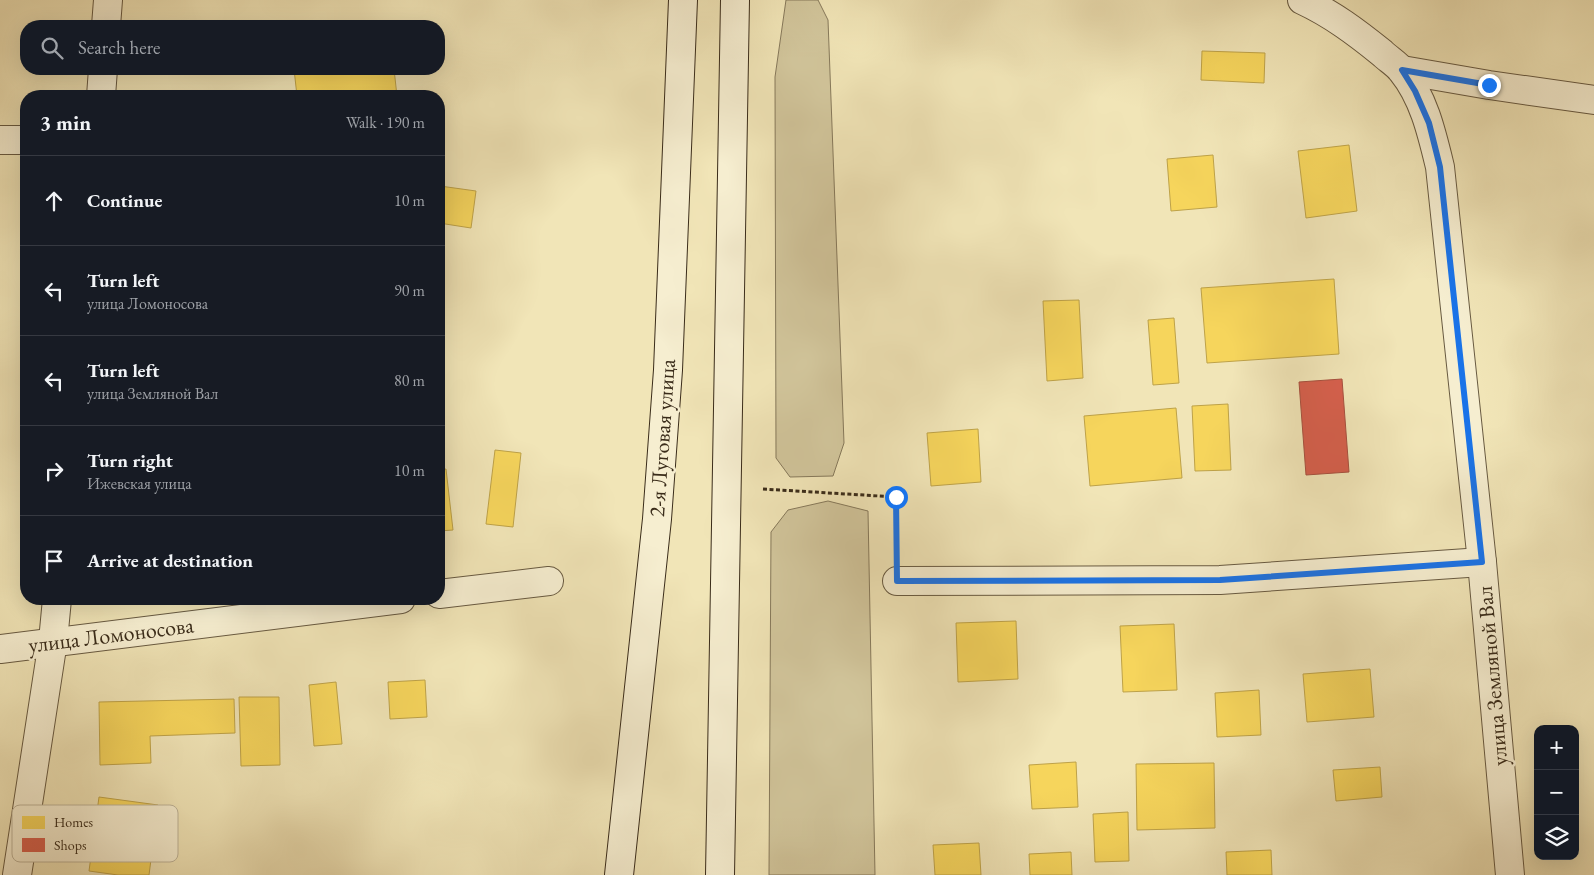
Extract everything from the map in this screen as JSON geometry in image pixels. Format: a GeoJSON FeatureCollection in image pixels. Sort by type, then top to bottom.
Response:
{"type":"FeatureCollection","features":[{"type":"Feature","properties":{"kind":"street"},"geometry":{"type":"LineString","coordinates":[[106,20],[108,0]]}},
{"type":"Feature","properties":{"kind":"street","name":"2-я Луговая улица"},"geometry":{"type":"LineString","coordinates":[[619,875],[657,519],[668,370],[683,0]]}},
{"type":"Feature","properties":{"kind":"street"},"geometry":{"type":"LineString","coordinates":[[720,875],[735,0]]}},
{"type":"Feature","properties":{"kind":"street","name":"улица Земляной Вал"},"geometry":{"type":"LineString","coordinates":[[1302,0],[1324,10],[1353,30],[1402,70],[1415,91],[1429,123],[1440,167],[1482,562],[1510,875]]}},
{"type":"Feature","properties":{"kind":"street"},"geometry":{"type":"LineString","coordinates":[[1402,70],[1594,100]]}},
{"type":"Feature","properties":{"kind":"street"},"geometry":{"type":"LineString","coordinates":[[101,90],[103,75]]}},
{"type":"Feature","properties":{"kind":"street"},"geometry":{"type":"LineString","coordinates":[[0,140],[20,140]]}},
{"type":"Feature","properties":{"kind":"street"},"geometry":{"type":"LineString","coordinates":[[897,581],[1220,580],[1482,562]]}},
{"type":"Feature","properties":{"kind":"street"},"geometry":{"type":"LineString","coordinates":[[445,593],[549,580]]}},
{"type":"Feature","properties":{"kind":"street"},"geometry":{"type":"LineString","coordinates":[[28,805],[53,641],[56,605]]}},
{"type":"Feature","properties":{"kind":"street","name":"улица Ломоносова"},"geometry":{"type":"LineString","coordinates":[[0,649],[351,605]]}},
{"type":"Feature","properties":{"kind":"street"},"geometry":{"type":"LineString","coordinates":[[18,875],[20,862]]}},
{"type":"Feature","properties":{"kind":"path"},"geometry":{"type":"LineString","coordinates":[[754,488],[896,497],[897,581]]}},
{"type":"Feature","properties":{"kind":"shaded area"},"geometry":{"type":"Polygon","coordinates":[[[786,0],[818,0],[828,20],[844,443],[833,476],[790,477],[776,458],[775,77],[786,0]]]}},
{"type":"Feature","properties":{"kind":"shaded area"},"geometry":{"type":"Polygon","coordinates":[[[828,501],[868,511],[875,875],[769,875],[771,532],[788,510],[828,501]]]}},
{"type":"Feature","properties":{"kind":"building: Homes"},"geometry":{"type":"Polygon","coordinates":[[[1202,51],[1265,53],[1264,83],[1201,80],[1202,51]]]}},
{"type":"Feature","properties":{"kind":"building: Homes"},"geometry":{"type":"Polygon","coordinates":[[[295,75],[395,75],[396,90],[296,90],[295,75]]]}},
{"type":"Feature","properties":{"kind":"building: Homes"},"geometry":{"type":"Polygon","coordinates":[[[1349,145],[1357,211],[1306,218],[1298,151],[1349,145]]]}},
{"type":"Feature","properties":{"kind":"building: Homes"},"geometry":{"type":"Polygon","coordinates":[[[1213,155],[1217,207],[1171,211],[1167,159],[1213,155]]]}},
{"type":"Feature","properties":{"kind":"building: Homes"},"geometry":{"type":"Polygon","coordinates":[[[445,187],[476,191],[471,228],[445,224],[445,187]]]}},
{"type":"Feature","properties":{"kind":"building: Homes"},"geometry":{"type":"Polygon","coordinates":[[[1334,279],[1339,354],[1207,363],[1201,288],[1334,279]]]}},
{"type":"Feature","properties":{"kind":"building: Homes"},"geometry":{"type":"Polygon","coordinates":[[[1079,300],[1083,378],[1047,381],[1043,301],[1079,300]]]}},
{"type":"Feature","properties":{"kind":"building: Homes"},"geometry":{"type":"Polygon","coordinates":[[[1174,318],[1179,383],[1153,385],[1148,320],[1174,318]]]}},
{"type":"Feature","properties":{"kind":"building: Homes"},"geometry":{"type":"Polygon","coordinates":[[[1228,404],[1231,470],[1195,471],[1192,406],[1228,404]]]}},
{"type":"Feature","properties":{"kind":"building: Homes"},"geometry":{"type":"Polygon","coordinates":[[[1176,408],[1182,478],[1090,486],[1084,416],[1176,408]]]}},
{"type":"Feature","properties":{"kind":"building: Homes"},"geometry":{"type":"Polygon","coordinates":[[[978,429],[981,482],[931,486],[927,433],[978,429]]]}},
{"type":"Feature","properties":{"kind":"building: Homes"},"geometry":{"type":"Polygon","coordinates":[[[495,450],[521,453],[513,527],[486,524],[495,450]]]}},
{"type":"Feature","properties":{"kind":"building: Homes"},"geometry":{"type":"Polygon","coordinates":[[[445,469],[453,530],[445,531],[445,469]]]}},
{"type":"Feature","properties":{"kind":"building: Homes"},"geometry":{"type":"Polygon","coordinates":[[[1016,621],[1018,679],[958,682],[956,623],[1016,621]]]}},
{"type":"Feature","properties":{"kind":"building: Homes"},"geometry":{"type":"Polygon","coordinates":[[[1174,624],[1177,690],[1123,692],[1120,626],[1174,624]]]}},
{"type":"Feature","properties":{"kind":"building: Homes"},"geometry":{"type":"Polygon","coordinates":[[[1370,669],[1374,717],[1307,722],[1303,674],[1370,669]]]}},
{"type":"Feature","properties":{"kind":"building: Homes"},"geometry":{"type":"Polygon","coordinates":[[[425,680],[427,717],[390,719],[388,682],[425,680]]]}},
{"type":"Feature","properties":{"kind":"building: Homes"},"geometry":{"type":"Polygon","coordinates":[[[336,682],[342,744],[314,746],[309,685],[336,682]]]}},
{"type":"Feature","properties":{"kind":"building: Homes"},"geometry":{"type":"Polygon","coordinates":[[[1259,690],[1261,735],[1217,737],[1215,693],[1259,690]]]}},
{"type":"Feature","properties":{"kind":"building: Homes"},"geometry":{"type":"Polygon","coordinates":[[[239,697],[279,697],[280,765],[241,766],[239,697]]]}},
{"type":"Feature","properties":{"kind":"building: Homes"},"geometry":{"type":"Polygon","coordinates":[[[234,699],[235,733],[150,736],[151,763],[100,765],[99,702],[234,699]]]}},
{"type":"Feature","properties":{"kind":"building: Homes"},"geometry":{"type":"Polygon","coordinates":[[[1076,762],[1078,807],[1032,809],[1029,765],[1076,762]]]}},
{"type":"Feature","properties":{"kind":"building: Homes"},"geometry":{"type":"Polygon","coordinates":[[[1214,763],[1215,828],[1137,830],[1136,764],[1214,763]]]}},
{"type":"Feature","properties":{"kind":"building: Homes"},"geometry":{"type":"Polygon","coordinates":[[[1380,767],[1382,797],[1336,801],[1333,770],[1380,767]]]}},
{"type":"Feature","properties":{"kind":"building: Homes"},"geometry":{"type":"Polygon","coordinates":[[[99,797],[158,805],[98,805],[99,797]]]}},
{"type":"Feature","properties":{"kind":"building: Homes"},"geometry":{"type":"Polygon","coordinates":[[[1128,812],[1129,861],[1095,862],[1093,814],[1128,812]]]}},
{"type":"Feature","properties":{"kind":"building: Homes"},"geometry":{"type":"Polygon","coordinates":[[[979,843],[981,875],[935,875],[933,845],[979,843]]]}},
{"type":"Feature","properties":{"kind":"building: Homes"},"geometry":{"type":"Polygon","coordinates":[[[1271,850],[1272,875],[1227,875],[1226,852],[1271,850]]]}},
{"type":"Feature","properties":{"kind":"building: Homes"},"geometry":{"type":"Polygon","coordinates":[[[1071,852],[1072,875],[1030,875],[1029,854],[1071,852]]]}},
{"type":"Feature","properties":{"kind":"building: Homes"},"geometry":{"type":"Polygon","coordinates":[[[90,862],[151,862],[149,875],[118,875],[89,871],[90,862]]]}},
{"type":"Feature","properties":{"kind":"building: Shops"},"geometry":{"type":"Polygon","coordinates":[[[1342,379],[1349,472],[1306,475],[1299,382],[1342,379]]]}},
{"type":"Feature","properties":{"kind":"route"},"geometry":{"type":"LineString","coordinates":[[896,497],[897,581],[1220,580],[1482,562],[1440,167],[1429,123],[1415,91],[1402,70],[1489,85]]}}]}
